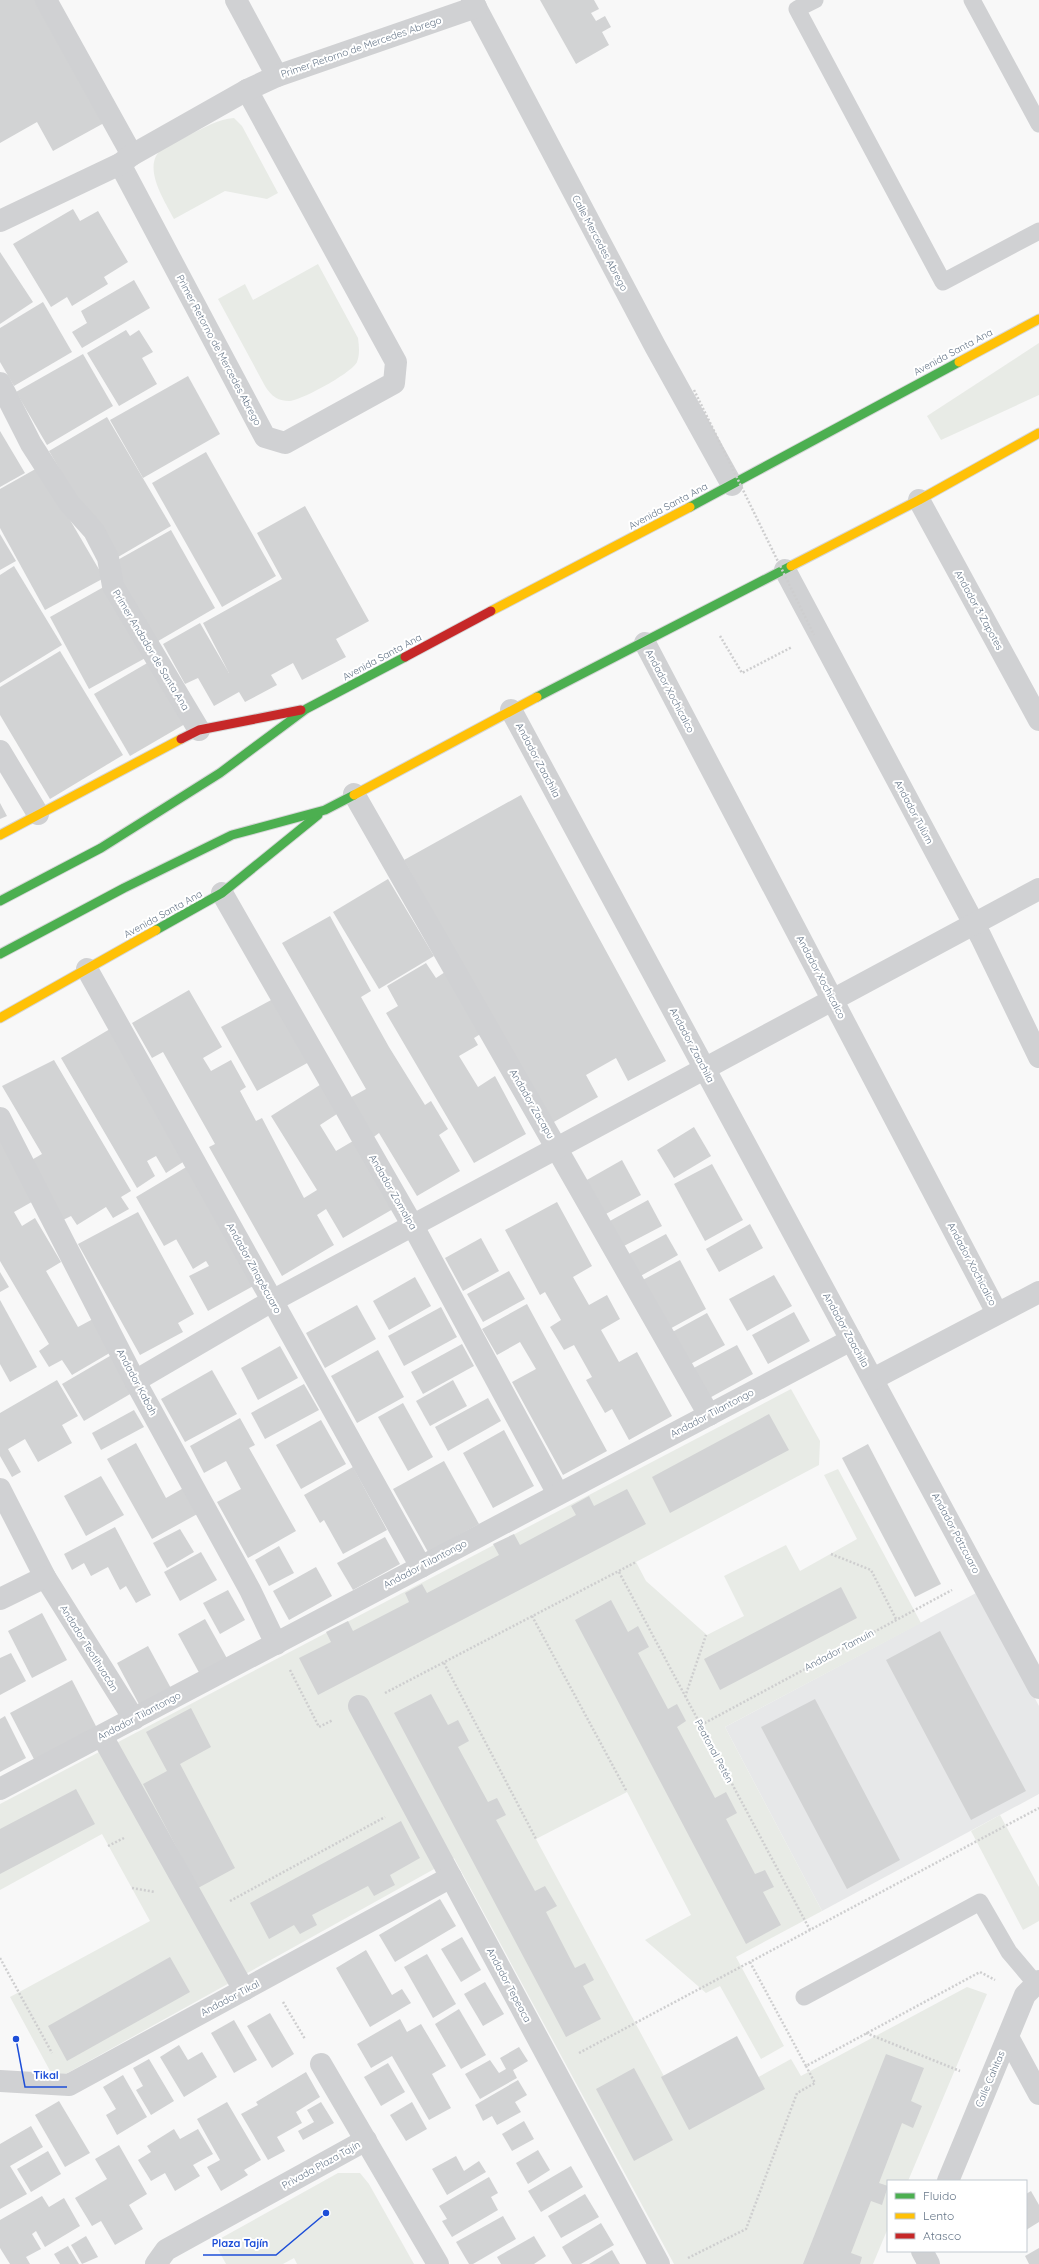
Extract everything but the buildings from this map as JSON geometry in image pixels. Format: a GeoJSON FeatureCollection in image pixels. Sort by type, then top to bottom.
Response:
{"type":"FeatureCollection","features":[{"type":"Feature","properties":{"kind":"main road","name":"Avenida Santa Ana"},"geometry":{"type":"LineString","coordinates":[[0,901],[100,848],[220,773],[306,709],[732,485],[1039,319]]}},
{"type":"Feature","properties":{"kind":"main road","name":"Avenida Santa Ana"},"geometry":{"type":"LineString","coordinates":[[0,1018],[222,893],[325,810],[511,710],[645,643],[919,500],[1039,433]]}},
{"type":"Feature","properties":{"kind":"main road","name":"Avenida Santa Ana"},"geometry":{"type":"LineString","coordinates":[[0,835],[199,730],[306,709]]}},
{"type":"Feature","properties":{"kind":"main road","name":"Avenida Santa Ana"},"geometry":{"type":"LineString","coordinates":[[0,954],[124,888],[232,836],[325,810]]}},
{"type":"Feature","properties":{"kind":"street"},"geometry":{"type":"LineString","coordinates":[[0,221],[126,159],[46,0]]}},
{"type":"Feature","properties":{"kind":"street"},"geometry":{"type":"LineString","coordinates":[[236,0],[277,76]]}},
{"type":"Feature","properties":{"kind":"street","name":"Primer Retorno de Mercedes Abrego"},"geometry":{"type":"LineString","coordinates":[[247,90],[396,362],[394,383],[285,443],[265,437],[126,159],[247,90],[277,76],[474,4]]}},
{"type":"Feature","properties":{"kind":"street","name":"Calle Mercedes Abrego"},"geometry":{"type":"LineString","coordinates":[[474,4],[655,346],[732,485]]}},
{"type":"Feature","properties":{"kind":"street","name":"Primer Andador de Santa Ana"},"geometry":{"type":"LineString","coordinates":[[0,383],[31,444],[69,503],[94,531],[108,558],[113,586],[199,730]]}},
{"type":"Feature","properties":{"kind":"street","name":"Andador 3 Zapotes"},"geometry":{"type":"LineString","coordinates":[[919,500],[1039,720]]}},
{"type":"Feature","properties":{"kind":"street","name":"Andador Tulùm"},"geometry":{"type":"LineString","coordinates":[[786,570],[974,924],[1039,1057]]}},
{"type":"Feature","properties":{"kind":"street","name":"Andador Xochicalco"},"geometry":{"type":"LineString","coordinates":[[645,643],[997,1313]]}},
{"type":"Feature","properties":{"kind":"street","name":"Andador Zaachila"},"geometry":{"type":"LineString","coordinates":[[511,710],[873,1379]]}},
{"type":"Feature","properties":{"kind":"street"},"geometry":{"type":"LineString","coordinates":[[0,751],[38,814]]}},
{"type":"Feature","properties":{"kind":"street","name":"Andador Zacapu"},"geometry":{"type":"LineString","coordinates":[[354,794],[709,1415]]}},
{"type":"Feature","properties":{"kind":"street"},"geometry":{"type":"LineString","coordinates":[[135,1381],[272,1301],[1039,889]]}},
{"type":"Feature","properties":{"kind":"street","name":"Andador Zomalpa"},"geometry":{"type":"LineString","coordinates":[[222,893],[413,1226],[558,1494]]}},
{"type":"Feature","properties":{"kind":"street","name":"Andador Zinapècuaro"},"geometry":{"type":"LineString","coordinates":[[87,969],[420,1567]]}},
{"type":"Feature","properties":{"kind":"street","name":"Andador Kabah"},"geometry":{"type":"LineString","coordinates":[[0,1118],[135,1381],[250,1590],[276,1644]]}},
{"type":"Feature","properties":{"kind":"street"},"geometry":{"type":"LineString","coordinates":[[873,1379],[1039,1292]]}},
{"type":"Feature","properties":{"kind":"street","name":"Andador Tilantongo"},"geometry":{"type":"LineString","coordinates":[[0,1789],[851,1340]]}},
{"type":"Feature","properties":{"kind":"street","name":"Andador Pátzcuaro"},"geometry":{"type":"LineString","coordinates":[[873,1379],[1039,1688]]}},
{"type":"Feature","properties":{"kind":"street","name":"Andador Teotihuacàn"},"geometry":{"type":"LineString","coordinates":[[0,1489],[45,1577],[134,1719]]}},
{"type":"Feature","properties":{"kind":"street"},"geometry":{"type":"LineString","coordinates":[[0,1599],[45,1577]]}},
{"type":"Feature","properties":{"kind":"street","name":"Andador Tepeaca"},"geometry":{"type":"LineString","coordinates":[[359,1706],[659,2264]]}},
{"type":"Feature","properties":{"kind":"street"},"geometry":{"type":"LineString","coordinates":[[102,1736],[244,1990]]}},
{"type":"Feature","properties":{"kind":"street","name":"Andador Tikal"},"geometry":{"type":"LineString","coordinates":[[69,2085],[451,1877]]}},
{"type":"Feature","properties":{"kind":"street","name":"Calle Cahitas"},"geometry":{"type":"LineString","coordinates":[[948,2180],[1008,2037],[1033,1987]]}},
{"type":"Feature","properties":{"kind":"street"},"geometry":{"type":"LineString","coordinates":[[1008,2037],[1039,2094]]}},
{"type":"Feature","properties":{"kind":"street"},"geometry":{"type":"LineString","coordinates":[[321,2064],[366,2140]]}},
{"type":"Feature","properties":{"kind":"street"},"geometry":{"type":"LineString","coordinates":[[0,2081],[69,2085]]}},
{"type":"Feature","properties":{"kind":"street","name":"Privada Plaza Tajín"},"geometry":{"type":"LineString","coordinates":[[156,2264],[166,2250],[366,2140],[438,2264]]}},
{"type":"Feature","properties":{"kind":"street"},"geometry":{"type":"LineString","coordinates":[[914,2264],[919,2252]]}},
{"type":"Feature","properties":{"kind":"street"},"geometry":{"type":"LineString","coordinates":[[923,2252],[929,2264]]}},
{"type":"Feature","properties":{"kind":"lane"},"geometry":{"type":"LineString","coordinates":[[814,0],[797,9],[943,282],[1039,231]]}},
{"type":"Feature","properties":{"kind":"lane"},"geometry":{"type":"LineString","coordinates":[[972,0],[1039,124]]}},
{"type":"Feature","properties":{"kind":"lane"},"geometry":{"type":"LineString","coordinates":[[804,1997],[980,1902],[1008,1952],[1033,1987]]}},
{"type":"Feature","properties":{"kind":"path"},"geometry":{"type":"LineString","coordinates":[[694,390],[814,635],[808,638]]}},
{"type":"Feature","properties":{"kind":"path"},"geometry":{"type":"LineString","coordinates":[[706,611],[742,673],[795,645]]}},
{"type":"Feature","properties":{"kind":"path"},"geometry":{"type":"LineString","coordinates":[[831,1554],[871,1570],[896,1619]]}},
{"type":"Feature","properties":{"kind":"path"},"geometry":{"type":"LineString","coordinates":[[276,1644],[319,1727],[636,1562]]}},
{"type":"Feature","properties":{"kind":"path","name":"Peatonal Petén"},"geometry":{"type":"LineString","coordinates":[[619,1572],[810,1930]]}},
{"type":"Feature","properties":{"kind":"path","name":"Andador Tamuín"},"geometry":{"type":"LineString","coordinates":[[700,1725],[978,1575]]}},
{"type":"Feature","properties":{"kind":"path"},"geometry":{"type":"LineString","coordinates":[[532,1616],[627,1792]]}},
{"type":"Feature","properties":{"kind":"path"},"geometry":{"type":"LineString","coordinates":[[686,1697],[706,1635]]}},
{"type":"Feature","properties":{"kind":"path"},"geometry":{"type":"LineString","coordinates":[[444,1663],[536,1839]]}},
{"type":"Feature","properties":{"kind":"path"},"geometry":{"type":"LineString","coordinates":[[203,1916],[411,1803]]}},
{"type":"Feature","properties":{"kind":"path"},"geometry":{"type":"LineString","coordinates":[[553,2067],[1039,1808]]}},
{"type":"Feature","properties":{"kind":"path"},"geometry":{"type":"LineString","coordinates":[[0,1958],[69,2085]]}},
{"type":"Feature","properties":{"kind":"path"},"geometry":{"type":"LineString","coordinates":[[683,2260],[746,2229],[797,2093],[815,2083],[750,1962]]}},
{"type":"Feature","properties":{"kind":"path"},"geometry":{"type":"LineString","coordinates":[[806,2066],[980,1972],[1033,1987]]}},
{"type":"Feature","properties":{"kind":"path"},"geometry":{"type":"LineString","coordinates":[[268,1977],[321,2064]]}},
{"type":"Feature","properties":{"kind":"path"},"geometry":{"type":"LineString","coordinates":[[866,2033],[988,2083]]}},
{"type":"Feature","properties":{"kind":"shaded area"},"geometry":{"type":"Polygon","coordinates":[[[234,118],[242,126],[278,193],[267,199],[225,191],[174,219],[156,183],[154,164],[156,155],[163,148],[207,126],[223,120],[234,118]]]}},
{"type":"Feature","properties":{"kind":"shaded area"},"geometry":{"type":"Polygon","coordinates":[[[318,264],[358,338],[358,359],[353,367],[337,379],[315,391],[295,400],[281,400],[272,395],[265,386],[218,299],[245,284],[253,300],[318,264]]]}},
{"type":"Feature","properties":{"kind":"shaded area"},"geometry":{"type":"Polygon","coordinates":[[[1039,343],[1039,395],[941,440],[927,416],[1039,343]]]}},
{"type":"Feature","properties":{"kind":"shaded area"},"geometry":{"type":"Polygon","coordinates":[[[791,1389],[820,1441],[819,1465],[636,1562],[646,1581],[707,1635],[744,1616],[724,1576],[786,1545],[800,1571],[857,1539],[824,1475],[838,1469],[921,1623],[725,1727],[822,1911],[736,1957],[784,2046],[761,2059],[720,1986],[706,1993],[645,1940],[691,1915],[627,1792],[536,1839],[686,2117],[791,2059],[801,2076],[967,1987],[987,1994],[908,2180],[887,2180],[887,2230],[873,2264],[674,2264],[454,1858],[55,2080],[10,1997],[150,1921],[102,1834],[0,1890],[0,1804],[791,1389]]]}},
{"type":"Feature","properties":{"kind":"shaded area"},"geometry":{"type":"Polygon","coordinates":[[[978,1592],[1039,1706],[1039,1794],[822,1911],[725,1727],[978,1592]]]}},
{"type":"Feature","properties":{"kind":"shaded area"},"geometry":{"type":"Polygon","coordinates":[[[1000,1815],[1039,1887],[1039,1921],[1023,1930],[971,1831],[1000,1815]]]}},
{"type":"Feature","properties":{"kind":"shaded area"},"geometry":{"type":"Polygon","coordinates":[[[338,2173],[360,2173],[369,2184],[414,2264],[297,2264],[294,2258],[283,2264],[226,2264],[214,2242],[338,2173]]]}},
{"type":"Feature","properties":{"kind":"traffic: fast"},"geometry":{"type":"LineString","coordinates":[[690,507],[959,362]]}},
{"type":"Feature","properties":{"kind":"traffic: fast"},"geometry":{"type":"LineString","coordinates":[[537,697],[791,566]]}},
{"type":"Feature","properties":{"kind":"traffic: fast"},"geometry":{"type":"LineString","coordinates":[[0,901],[101,848],[220,773],[306,709],[405,657]]}},
{"type":"Feature","properties":{"kind":"traffic: fast"},"geometry":{"type":"LineString","coordinates":[[0,954],[124,888],[232,835],[325,810],[354,795]]}},
{"type":"Feature","properties":{"kind":"traffic: fast"},"geometry":{"type":"LineString","coordinates":[[156,930],[222,893],[318,815]]}},
{"type":"Feature","properties":{"kind":"traffic: slow"},"geometry":{"type":"LineString","coordinates":[[959,362],[1039,319]]}},
{"type":"Feature","properties":{"kind":"traffic: slow"},"geometry":{"type":"LineString","coordinates":[[791,566],[919,500],[1039,433]]}},
{"type":"Feature","properties":{"kind":"traffic: slow"},"geometry":{"type":"LineString","coordinates":[[491,611],[690,507]]}},
{"type":"Feature","properties":{"kind":"traffic: slow"},"geometry":{"type":"LineString","coordinates":[[354,795],[537,697]]}},
{"type":"Feature","properties":{"kind":"traffic: slow"},"geometry":{"type":"LineString","coordinates":[[0,835],[181,739]]}},
{"type":"Feature","properties":{"kind":"traffic: slow"},"geometry":{"type":"LineString","coordinates":[[0,1018],[156,930]]}},
{"type":"Feature","properties":{"kind":"traffic: jam"},"geometry":{"type":"LineString","coordinates":[[405,657],[491,611]]}},
{"type":"Feature","properties":{"kind":"traffic: jam"},"geometry":{"type":"LineString","coordinates":[[181,739],[199,730],[301,710]]}},
{"type":"Feature","properties":{"kind":"place","name":"Tikal"},"geometry":{"type":"Point","coordinates":[16,2039]}},
{"type":"Feature","properties":{"kind":"place","name":"Plaza Tajín"},"geometry":{"type":"Point","coordinates":[326,2213]}}]}
